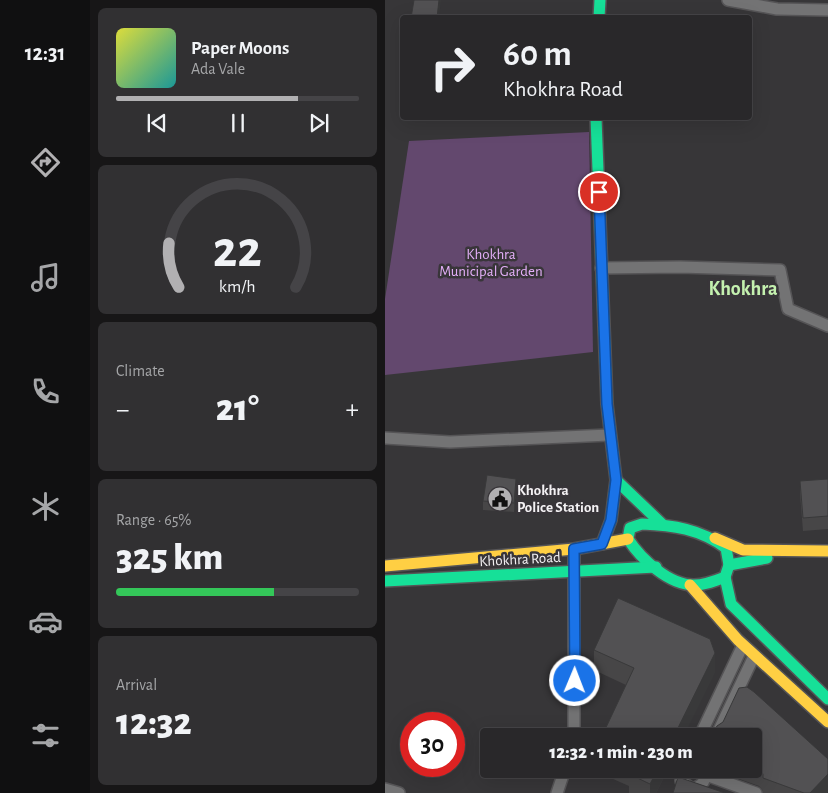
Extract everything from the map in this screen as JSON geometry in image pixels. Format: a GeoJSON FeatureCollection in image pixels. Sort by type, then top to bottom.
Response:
{"type":"FeatureCollection","features":[{"type":"Feature","properties":{"kind":"main road"},"geometry":{"type":"LineString","coordinates":[[599,15],[600,0]]}},
{"type":"Feature","properties":{"kind":"main road"},"geometry":{"type":"LineString","coordinates":[[596,120],[609,435],[616,480],[611,520],[602,544]]}},
{"type":"Feature","properties":{"kind":"main road"},"geometry":{"type":"LineString","coordinates":[[616,480],[662,524]]}},
{"type":"Feature","properties":{"kind":"main road"},"geometry":{"type":"LineString","coordinates":[[828,551],[743,550],[712,536],[662,524],[642,524],[631,528],[628,539],[633,550],[656,567],[690,585],[714,616],[754,656],[828,722]]}},
{"type":"Feature","properties":{"kind":"main road"},"geometry":{"type":"LineString","coordinates":[[712,536],[727,548],[729,565],[725,577],[731,604],[828,699]]}},
{"type":"Feature","properties":{"kind":"main road","name":"Khokhra Road"},"geometry":{"type":"LineString","coordinates":[[385,566],[574,549],[628,539]]}},
{"type":"Feature","properties":{"kind":"main road"},"geometry":{"type":"LineString","coordinates":[[729,565],[797,552]]}},
{"type":"Feature","properties":{"kind":"main road","name":"Khokhra Road"},"geometry":{"type":"LineString","coordinates":[[385,581],[656,567]]}},
{"type":"Feature","properties":{"kind":"main road"},"geometry":{"type":"LineString","coordinates":[[690,585],[709,583],[725,577]]}},
{"type":"Feature","properties":{"kind":"street"},"geometry":{"type":"LineString","coordinates":[[728,0],[777,9],[828,10]]}},
{"type":"Feature","properties":{"kind":"street"},"geometry":{"type":"LineString","coordinates":[[601,268],[680,267],[780,270],[788,309],[828,326]]}},
{"type":"Feature","properties":{"kind":"street"},"geometry":{"type":"LineString","coordinates":[[385,438],[450,442],[609,435]]}},
{"type":"Feature","properties":{"kind":"street"},"geometry":{"type":"LineString","coordinates":[[574,549],[574,728]]}},
{"type":"Feature","properties":{"kind":"street"},"geometry":{"type":"LineString","coordinates":[[704,728],[743,645]]}},
{"type":"Feature","properties":{"kind":"street"},"geometry":{"type":"LineString","coordinates":[[720,728],[754,656]]}},
{"type":"Feature","properties":{"kind":"street"},"geometry":{"type":"LineString","coordinates":[[557,793],[562,778]]}},
{"type":"Feature","properties":{"kind":"street"},"geometry":{"type":"LineString","coordinates":[[681,778],[681,781],[692,789],[704,793]]}},
{"type":"Feature","properties":{"kind":"street"},"geometry":{"type":"LineString","coordinates":[[692,789],[701,785],[703,778]]}},
{"type":"Feature","properties":{"kind":"street"},"geometry":{"type":"LineString","coordinates":[[719,778],[756,793]]}},
{"type":"Feature","properties":{"kind":"street"},"geometry":{"type":"LineString","coordinates":[[385,789],[399,793]]}},
{"type":"Feature","properties":{"kind":"green space","name":"Khokhra Municipal Garden"},"geometry":{"type":"Polygon","coordinates":[[[589,132],[593,352],[385,375],[385,299],[409,141],[589,132]]]}},
{"type":"Feature","properties":{"kind":"building"},"geometry":{"type":"Polygon","coordinates":[[[414,0],[439,0],[437,15],[412,15],[414,0]]]}},
{"type":"Feature","properties":{"kind":"building"},"geometry":{"type":"Polygon","coordinates":[[[487,475],[516,479],[514,503],[483,501],[487,475]]]}},
{"type":"Feature","properties":{"kind":"building"},"geometry":{"type":"Polygon","coordinates":[[[828,479],[828,516],[803,518],[800,481],[828,479]]]}},
{"type":"Feature","properties":{"kind":"building"},"geometry":{"type":"Polygon","coordinates":[[[618,598],[710,639],[715,653],[678,728],[606,728],[634,668],[594,650],[618,598]]]}},
{"type":"Feature","properties":{"kind":"building"},"geometry":{"type":"Polygon","coordinates":[[[747,687],[754,692],[828,759],[828,774],[810,793],[804,793],[763,778],[762,728],[716,728],[723,722],[739,688],[747,687]]]}},
{"type":"Feature","properties":{"kind":"building"},"geometry":{"type":"Polygon","coordinates":[[[637,778],[653,778],[650,784],[637,778]]]}},
{"type":"Feature","properties":{"kind":"building"},"geometry":{"type":"Polygon","coordinates":[[[678,778],[681,778],[725,793],[673,793],[678,778]]]}},
{"type":"Feature","properties":{"kind":"traffic: fast"},"geometry":{"type":"LineString","coordinates":[[599,15],[600,0]]}},
{"type":"Feature","properties":{"kind":"traffic: fast"},"geometry":{"type":"LineString","coordinates":[[596,120],[607,404],[616,480],[611,520],[602,544]]}},
{"type":"Feature","properties":{"kind":"traffic: fast"},"geometry":{"type":"LineString","coordinates":[[616,480],[662,524]]}},
{"type":"Feature","properties":{"kind":"traffic: fast"},"geometry":{"type":"LineString","coordinates":[[642,524],[686,529],[706,536],[726,548],[729,565],[725,577],[706,584],[694,585],[675,581],[666,576],[640,555],[628,539],[630,528],[642,524]]}},
{"type":"Feature","properties":{"kind":"traffic: fast"},"geometry":{"type":"LineString","coordinates":[[729,565],[767,558]]}},
{"type":"Feature","properties":{"kind":"traffic: fast"},"geometry":{"type":"LineString","coordinates":[[385,581],[656,567]]}},
{"type":"Feature","properties":{"kind":"traffic: fast"},"geometry":{"type":"LineString","coordinates":[[725,577],[731,604],[828,699]]}},
{"type":"Feature","properties":{"kind":"traffic: slow"},"geometry":{"type":"LineString","coordinates":[[715,538],[743,550],[828,551]]}},
{"type":"Feature","properties":{"kind":"traffic: slow"},"geometry":{"type":"LineString","coordinates":[[385,566],[574,549],[628,539]]}},
{"type":"Feature","properties":{"kind":"traffic: slow"},"geometry":{"type":"LineString","coordinates":[[690,585],[738,640],[828,722]]}},
{"type":"Feature","properties":{"kind":"place","name":"Khokhra Police Station"},"geometry":{"type":"Point","coordinates":[500,499]}},
{"type":"Feature","properties":{"kind":"district","name":"Khokhra"},"geometry":{"type":"Point","coordinates":[743,288]}},
{"type":"Feature","properties":{"kind":"route"},"geometry":{"type":"LineString","coordinates":[[575,681],[574,549],[602,544],[611,520],[616,480],[609,435],[607,404],[599,192]]}}]}
